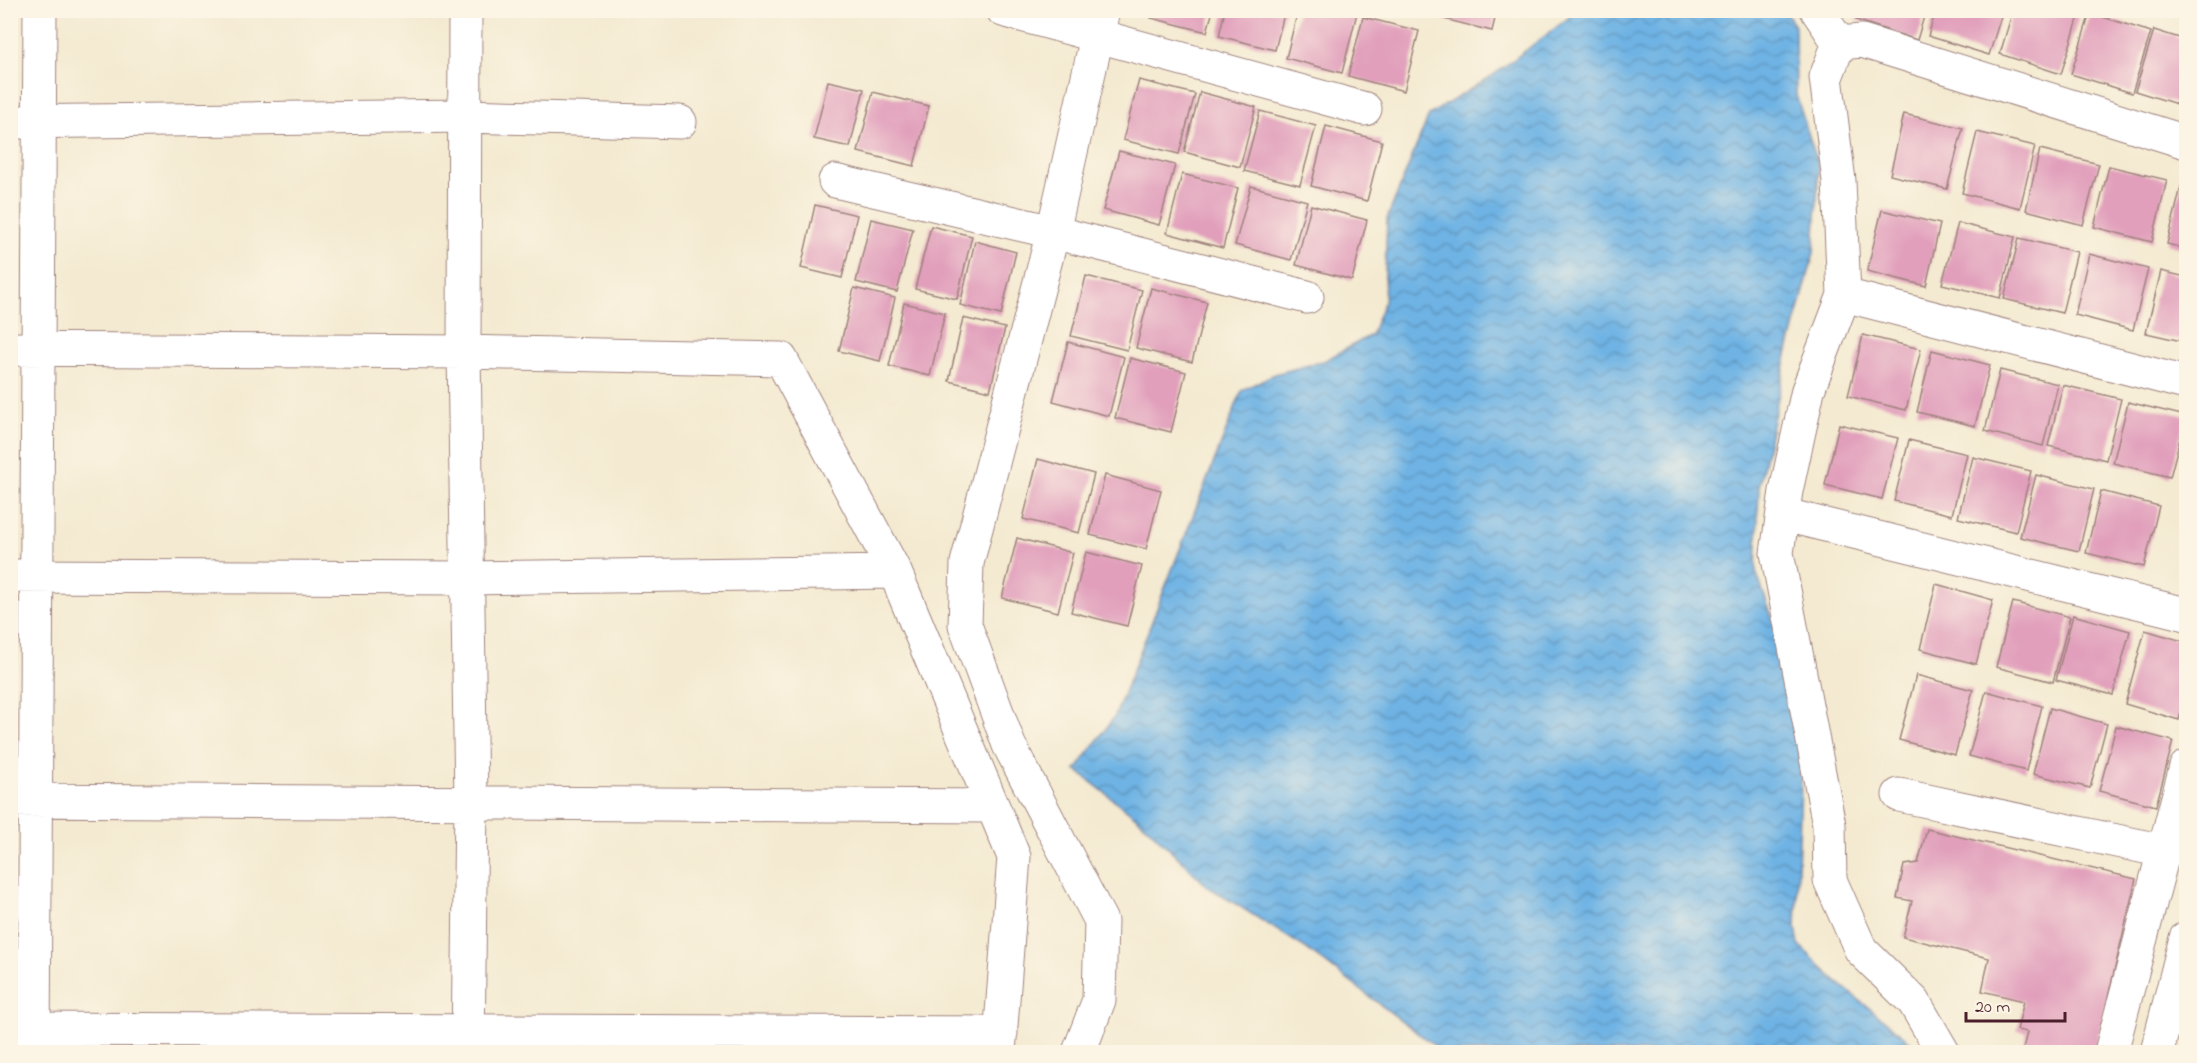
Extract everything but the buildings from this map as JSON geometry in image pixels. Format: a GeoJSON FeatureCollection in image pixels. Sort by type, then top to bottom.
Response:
{"type":"FeatureCollection","features":[{"type":"Feature","properties":{"kind":"street"},"geometry":{"type":"LineString","coordinates":[[25,349],[464,352],[781,359],[895,572],[1014,857],[1000,1043],[468,1042],[26,1037],[23,800],[25,122],[40,10]]}},
{"type":"Feature","properties":{"kind":"street"},"geometry":{"type":"LineString","coordinates":[[465,10],[464,352],[471,801],[468,1042]]}},
{"type":"Feature","properties":{"kind":"street"},"geometry":{"type":"LineString","coordinates":[[1003,10],[1099,22],[1365,109]]}},
{"type":"Feature","properties":{"kind":"street"},"geometry":{"type":"LineString","coordinates":[[1817,10],[1839,43]]}},
{"type":"Feature","properties":{"kind":"street"},"geometry":{"type":"LineString","coordinates":[[1079,1053],[1099,1000],[1101,921],[1009,745],[965,625],[968,563],[1053,232],[1099,22]]}},
{"type":"Feature","properties":{"kind":"street"},"geometry":{"type":"LineString","coordinates":[[1839,43],[1862,41],[2187,141]]}},
{"type":"Feature","properties":{"kind":"street"},"geometry":{"type":"LineString","coordinates":[[1839,43],[1826,77],[1839,181],[1844,295],[1808,390],[1786,491],[1785,514],[1777,553],[1828,825],[1830,880],[1861,950],[1914,1002],[1943,1053]]}},
{"type":"Feature","properties":{"kind":"street"},"geometry":{"type":"LineString","coordinates":[[25,122],[465,116],[680,122]]}},
{"type":"Feature","properties":{"kind":"street"},"geometry":{"type":"LineString","coordinates":[[835,181],[1053,232],[1307,297]]}},
{"type":"Feature","properties":{"kind":"street"},"geometry":{"type":"LineString","coordinates":[[1844,295],[2187,383]]}},
{"type":"Feature","properties":{"kind":"street"},"geometry":{"type":"LineString","coordinates":[[1785,514],[2187,614]]}},
{"type":"Feature","properties":{"kind":"street"},"geometry":{"type":"LineString","coordinates":[[24,576],[466,578],[895,572]]}},
{"type":"Feature","properties":{"kind":"street"},"geometry":{"type":"LineString","coordinates":[[2111,1053],[2187,767]]}},
{"type":"Feature","properties":{"kind":"street"},"geometry":{"type":"LineString","coordinates":[[1899,795],[2164,851]]}},
{"type":"Feature","properties":{"kind":"street"},"geometry":{"type":"LineString","coordinates":[[23,800],[991,806]]}},
{"type":"Feature","properties":{"kind":"street"},"geometry":{"type":"LineString","coordinates":[[2157,1053],[2180,991],[2187,938]]}},
{"type":"Feature","properties":{"kind":"water"},"geometry":{"type":"Polygon","coordinates":[[[1575,11],[1785,11],[1795,26],[1796,95],[1819,167],[1814,253],[1787,355],[1759,487],[1756,572],[1789,664],[1786,696],[1802,754],[1796,927],[1799,945],[1836,981],[1923,1052],[1443,1052],[1304,947],[1207,886],[1141,821],[1076,770],[1115,716],[1242,390],[1275,374],[1324,361],[1371,335],[1384,302],[1387,219],[1429,115],[1492,76],[1575,11]]]}}]}
